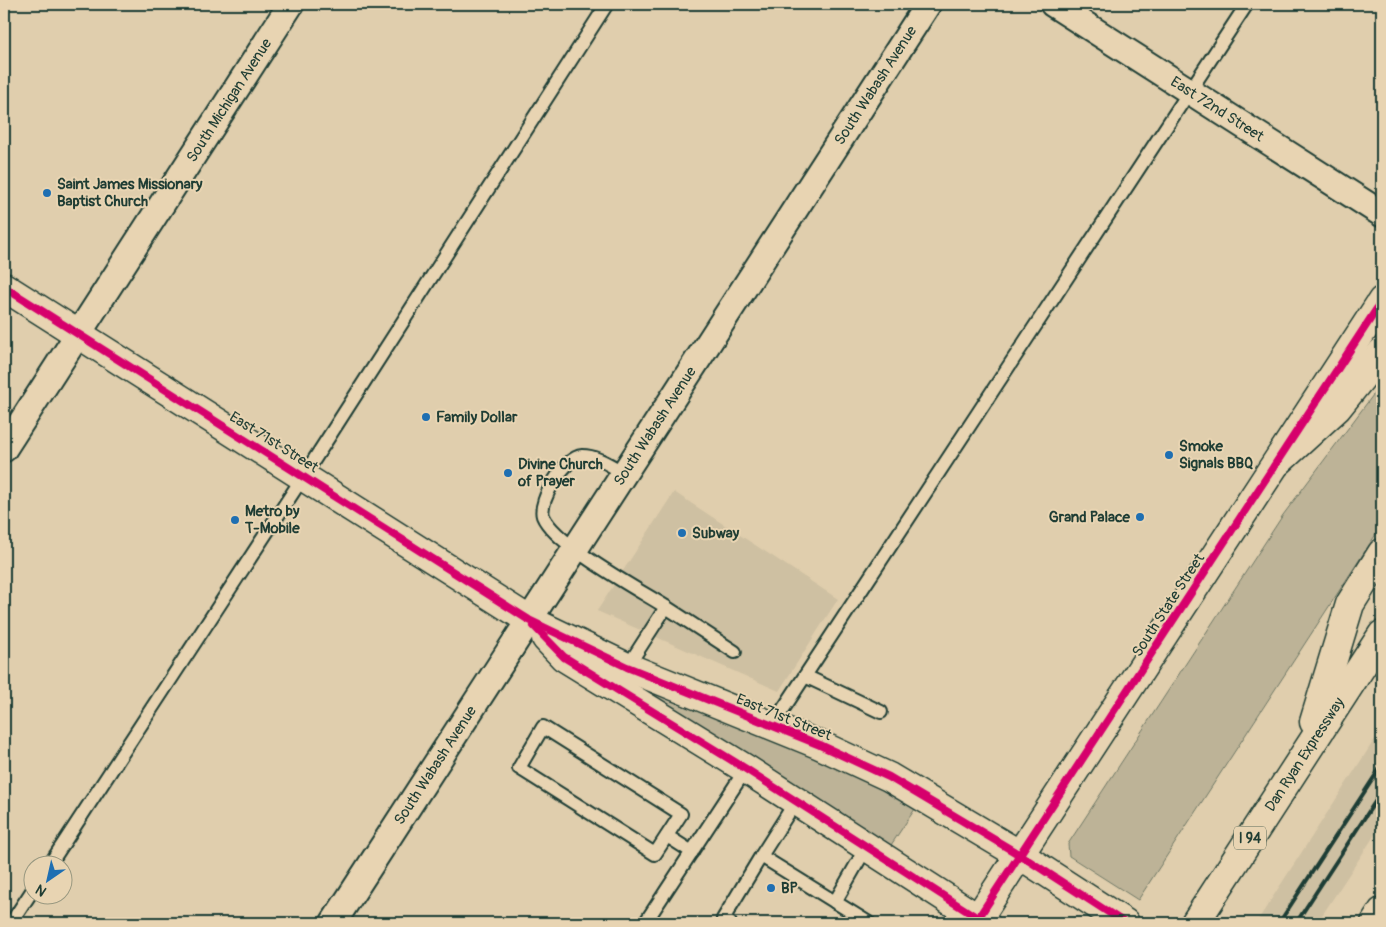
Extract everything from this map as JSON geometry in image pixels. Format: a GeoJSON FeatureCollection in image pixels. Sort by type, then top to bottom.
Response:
{"type":"FeatureCollection","features":[{"type":"Feature","properties":{"kind":"main road","name":"East 71st Street"},"geometry":{"type":"LineString","coordinates":[[4,287],[529,620],[564,657],[621,678],[772,726],[889,776],[1020,855],[1125,923]]}},
{"type":"Feature","properties":{"kind":"main road","name":"South State Street"},"geometry":{"type":"LineString","coordinates":[[979,922],[1020,855],[1382,301]]}},
{"type":"Feature","properties":{"kind":"main road"},"geometry":{"type":"LineString","coordinates":[[1278,462],[1337,408],[1382,352]]}},
{"type":"Feature","properties":{"kind":"main road"},"geometry":{"type":"LineString","coordinates":[[1306,752],[1350,604],[1382,553]]}},
{"type":"Feature","properties":{"kind":"main road","name":"Dan Ryan Expressway"},"geometry":{"type":"LineString","coordinates":[[1195,923],[1382,635]]}},
{"type":"Feature","properties":{"kind":"main road","name":"East 71st Street"},"geometry":{"type":"LineString","coordinates":[[621,678],[746,769],[867,846],[979,922]]}},
{"type":"Feature","properties":{"kind":"main road"},"geometry":{"type":"LineString","coordinates":[[1375,923],[1382,912]]}},
{"type":"Feature","properties":{"kind":"street","name":"South Michigan Avenue"},"geometry":{"type":"LineString","coordinates":[[4,449],[291,4]]}},
{"type":"Feature","properties":{"kind":"street","name":"South Wabash Avenue"},"geometry":{"type":"LineString","coordinates":[[332,923],[928,4]]}},
{"type":"Feature","properties":{"kind":"street","name":"East 72nd Street"},"geometry":{"type":"LineString","coordinates":[[1053,4],[1382,214]]}},
{"type":"Feature","properties":{"kind":"lane"},"geometry":{"type":"LineString","coordinates":[[57,854],[303,477],[607,4]]}},
{"type":"Feature","properties":{"kind":"lane"},"geometry":{"type":"LineString","coordinates":[[772,726],[1247,4]]}},
{"type":"Feature","properties":{"kind":"lane"},"geometry":{"type":"LineString","coordinates":[[624,473],[597,458],[580,456],[568,463],[554,482],[542,505],[544,517],[574,550],[735,652]]}},
{"type":"Feature","properties":{"kind":"lane"},"geometry":{"type":"LineString","coordinates":[[621,678],[666,607]]}},
{"type":"Feature","properties":{"kind":"lane"},"geometry":{"type":"LineString","coordinates":[[805,676],[881,712]]}},
{"type":"Feature","properties":{"kind":"lane"},"geometry":{"type":"LineString","coordinates":[[543,727],[681,814],[667,836],[655,854],[519,768],[543,727]]}},
{"type":"Feature","properties":{"kind":"lane"},"geometry":{"type":"LineString","coordinates":[[645,923],[746,769]]}},
{"type":"Feature","properties":{"kind":"lane"},"geometry":{"type":"LineString","coordinates":[[730,923],[723,919],[796,801]]}},
{"type":"Feature","properties":{"kind":"lane"},"geometry":{"type":"LineString","coordinates":[[667,836],[692,852]]}},
{"type":"Feature","properties":{"kind":"lane"},"geometry":{"type":"LineString","coordinates":[[834,902],[867,846]]}},
{"type":"Feature","properties":{"kind":"lane"},"geometry":{"type":"LineString","coordinates":[[761,856],[868,923]]}},
{"type":"Feature","properties":{"kind":"lane"},"geometry":{"type":"LineString","coordinates":[[11,923],[23,904]]}},
{"type":"Feature","properties":{"kind":"shaded area"},"geometry":{"type":"Polygon","coordinates":[[[1382,383],[1382,525],[1138,900],[1069,856],[1068,844],[1283,515],[1382,383]]]}},
{"type":"Feature","properties":{"kind":"shaded area"},"geometry":{"type":"Polygon","coordinates":[[[674,492],[838,599],[779,691],[597,611],[674,492]]]}},
{"type":"Feature","properties":{"kind":"shaded area"},"geometry":{"type":"Polygon","coordinates":[[[650,685],[877,783],[915,809],[889,848],[646,693],[650,685]]]}},
{"type":"Feature","properties":{"kind":"shaded area"},"geometry":{"type":"Polygon","coordinates":[[[1382,728],[1382,824],[1317,923],[1256,923],[1382,728]]]}},
{"type":"Feature","properties":{"kind":"railway"},"geometry":{"type":"LineString","coordinates":[[1279,923],[1382,765]]}},
{"type":"Feature","properties":{"kind":"railway"},"geometry":{"type":"LineString","coordinates":[[1296,923],[1382,791]]}},
{"type":"Feature","properties":{"kind":"cycle path"},"geometry":{"type":"LineString","coordinates":[[4,287],[529,620],[627,667],[820,745],[889,777],[1020,855],[1125,923]]}},
{"type":"Feature","properties":{"kind":"cycle path"},"geometry":{"type":"LineString","coordinates":[[975,923],[1382,301]]}},
{"type":"Feature","properties":{"kind":"cycle path"},"geometry":{"type":"LineString","coordinates":[[534,626],[564,657],[746,769],[984,922]]}},
{"type":"Feature","properties":{"kind":"place","name":"Saint James Missionary Baptist Church"},"geometry":{"type":"Point","coordinates":[47,193]}},
{"type":"Feature","properties":{"kind":"place","name":"Family Dollar"},"geometry":{"type":"Point","coordinates":[426,417]}},
{"type":"Feature","properties":{"kind":"place","name":"Smoke Signals BBQ"},"geometry":{"type":"Point","coordinates":[1169,455]}},
{"type":"Feature","properties":{"kind":"place","name":"Divine Church of Prayer"},"geometry":{"type":"Point","coordinates":[508,473]}},
{"type":"Feature","properties":{"kind":"place","name":"Grand Palace"},"geometry":{"type":"Point","coordinates":[1140,517]}},
{"type":"Feature","properties":{"kind":"place","name":"Metro by T-Mobile"},"geometry":{"type":"Point","coordinates":[235,520]}},
{"type":"Feature","properties":{"kind":"place","name":"Subway"},"geometry":{"type":"Point","coordinates":[682,533]}},
{"type":"Feature","properties":{"kind":"place","name":"BP"},"geometry":{"type":"Point","coordinates":[771,888]}}]}
